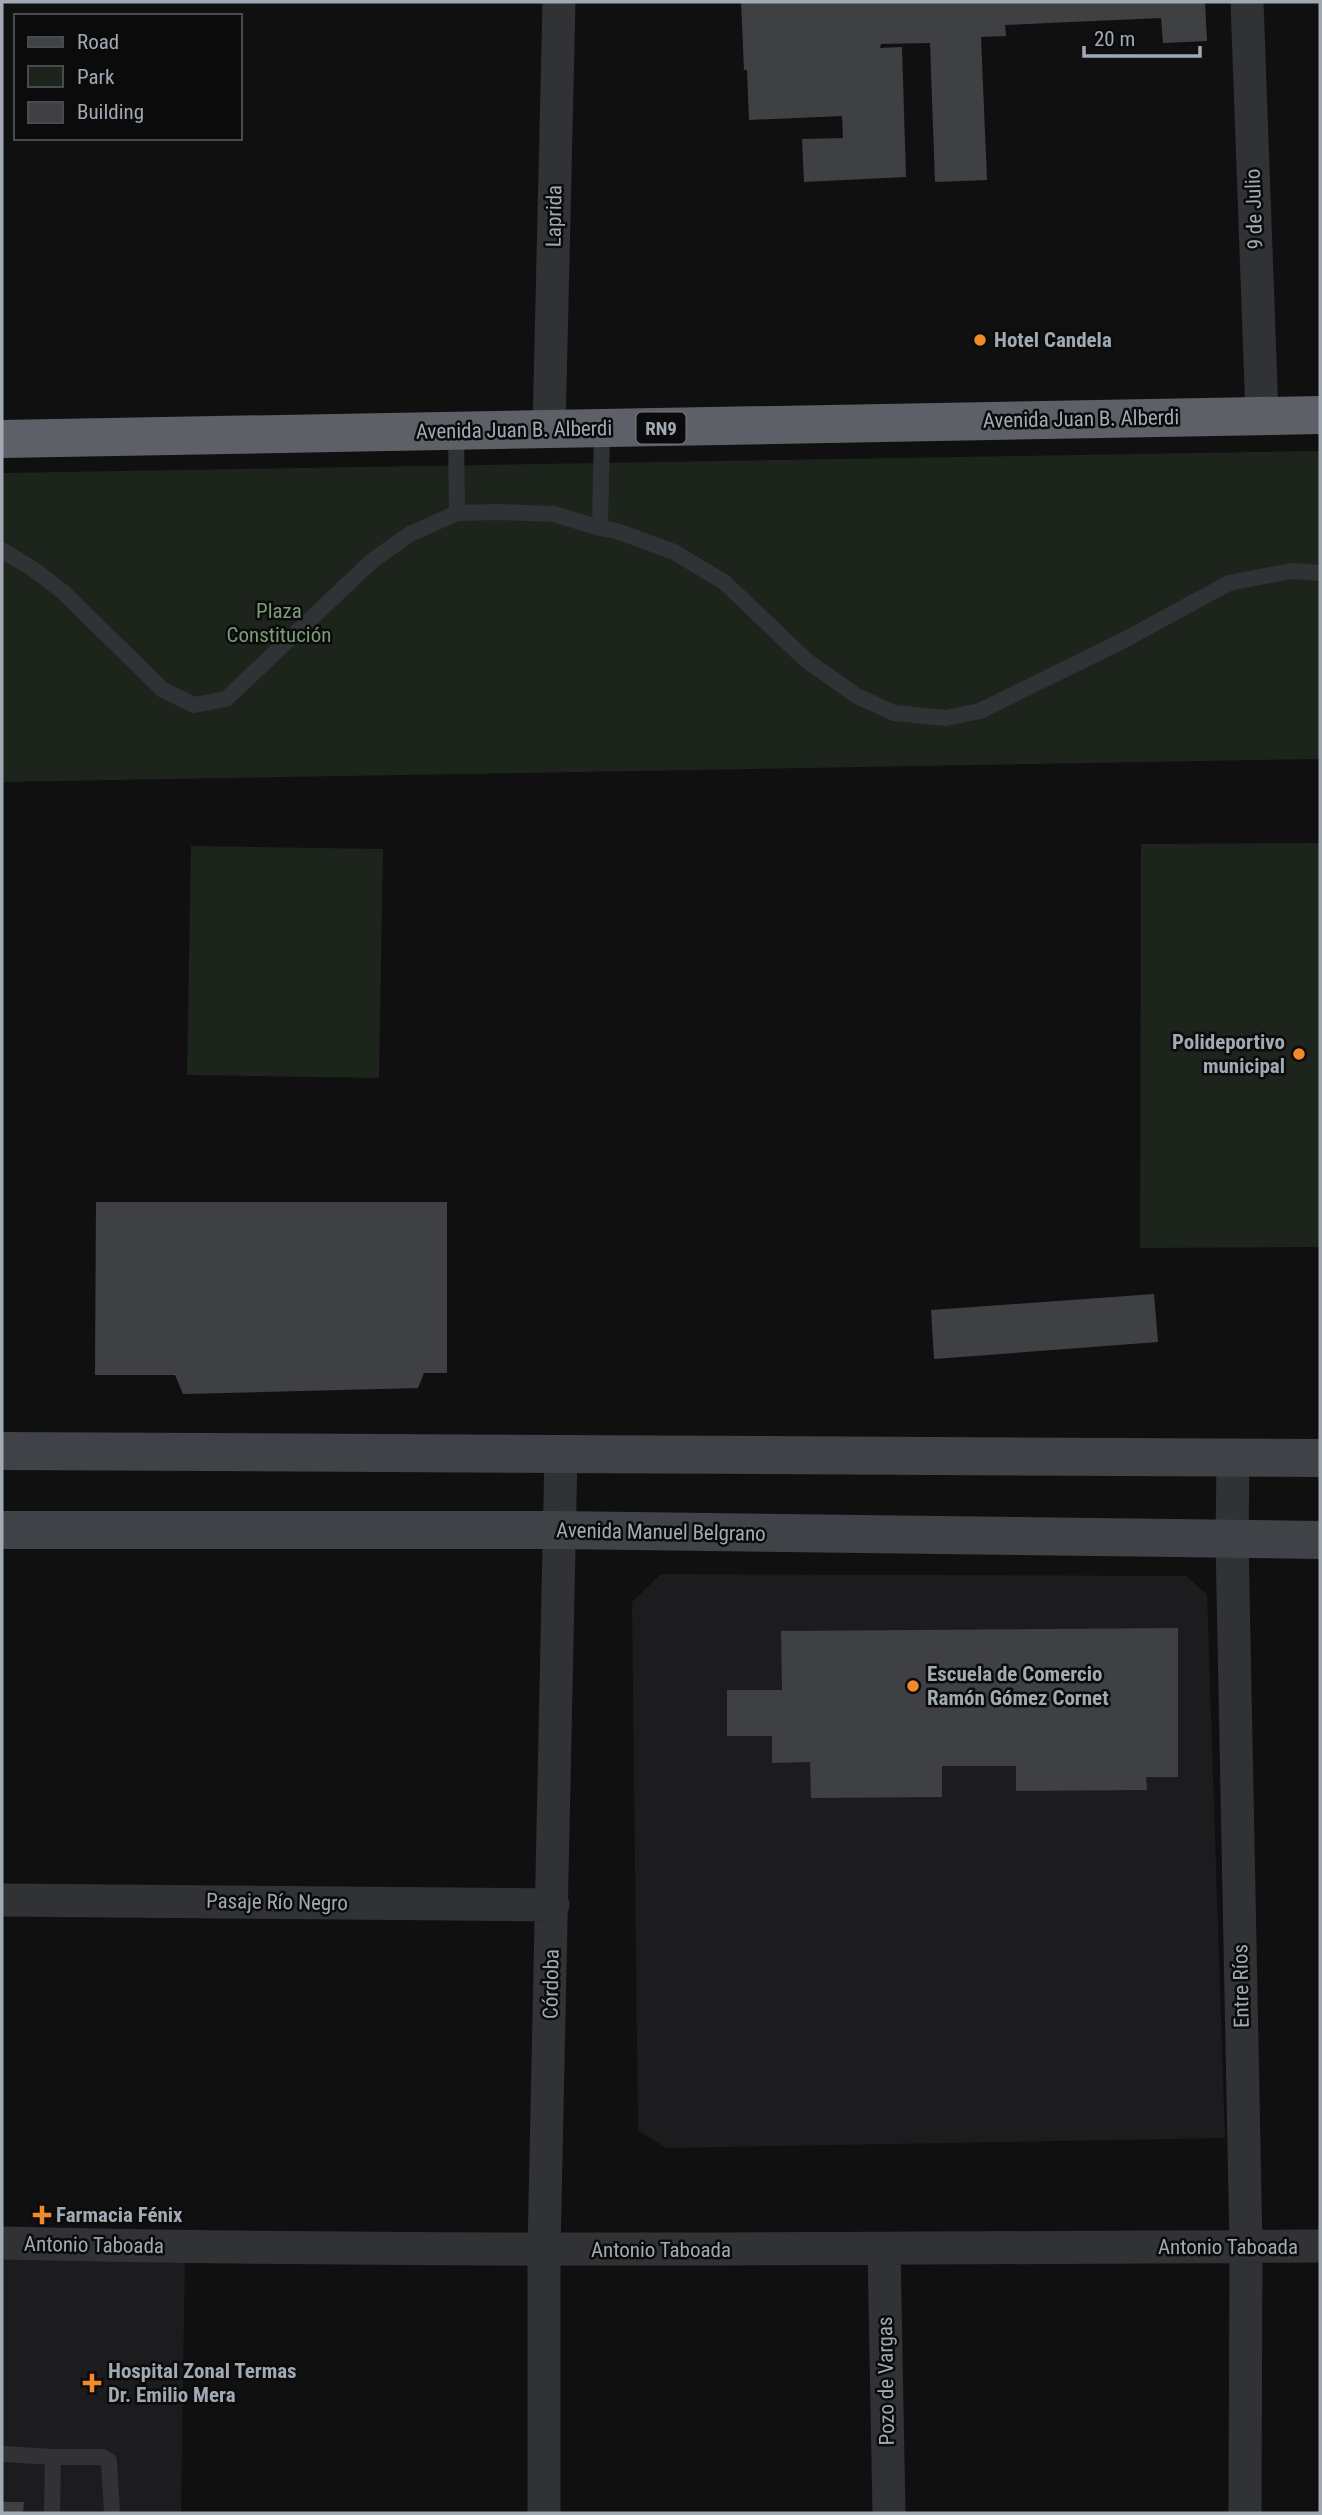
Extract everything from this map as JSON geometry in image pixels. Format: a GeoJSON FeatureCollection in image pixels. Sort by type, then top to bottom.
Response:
{"type":"FeatureCollection","features":[{"type":"Feature","properties":{"kind":"highway","name":"Avenida Juan B. Alberdi"},"geometry":{"type":"LineString","coordinates":[[2,439],[1320,415]]}},
{"type":"Feature","properties":{"kind":"street","name":"Laprida"},"geometry":{"type":"LineString","coordinates":[[549,430],[559,2]]}},
{"type":"Feature","properties":{"kind":"street","name":"9 de Julio"},"geometry":{"type":"LineString","coordinates":[[1247,2],[1262,415]]}},
{"type":"Feature","properties":{"kind":"street"},"geometry":{"type":"LineString","coordinates":[[2,1451],[1320,1458]]}},
{"type":"Feature","properties":{"kind":"street","name":"Córdoba"},"geometry":{"type":"LineString","coordinates":[[544,2513],[544,2250],[561,1454]]}},
{"type":"Feature","properties":{"kind":"street","name":"Entre Ríos"},"geometry":{"type":"LineString","coordinates":[[1233,1458],[1232,1539],[1246,2246],[1245,2513]]}},
{"type":"Feature","properties":{"kind":"street","name":"Avenida Manuel Belgrano"},"geometry":{"type":"LineString","coordinates":[[2,1530],[559,1530],[1320,1540]]}},
{"type":"Feature","properties":{"kind":"street","name":"Pasaje Río Negro"},"geometry":{"type":"LineString","coordinates":[[2,1900],[552,1905]]}},
{"type":"Feature","properties":{"kind":"street","name":"Antonio Taboada"},"geometry":{"type":"LineString","coordinates":[[2,2243],[544,2250],[1320,2246]]}},
{"type":"Feature","properties":{"kind":"street","name":"Pozo de Vargas"},"geometry":{"type":"LineString","coordinates":[[884,2249],[889,2513]]}},
{"type":"Feature","properties":{"kind":"lane"},"geometry":{"type":"LineString","coordinates":[[600,528],[602,429]]}},
{"type":"Feature","properties":{"kind":"lane"},"geometry":{"type":"LineString","coordinates":[[456,432],[457,513]]}},
{"type":"Feature","properties":{"kind":"lane"},"geometry":{"type":"LineString","coordinates":[[2,550],[62,591],[163,690],[194,705],[226,699],[373,560],[410,534],[457,513],[554,514],[617,531],[674,552],[724,582],[807,661],[857,696],[894,713],[946,718],[980,711],[1124,640],[1229,583],[1291,571],[1320,573]]}},
{"type":"Feature","properties":{"kind":"lane"},"geometry":{"type":"LineString","coordinates":[[2,2454],[102,2457],[110,2461],[112,2513]]}},
{"type":"Feature","properties":{"kind":"lane"},"geometry":{"type":"LineString","coordinates":[[52,2513],[53,2457]]}},
{"type":"Feature","properties":{"kind":"shaded area"},"geometry":{"type":"Polygon","coordinates":[[[661,1574],[1186,1576],[1207,1594],[1225,2138],[667,2148],[638,2131],[632,1602],[661,1574]]]}},
{"type":"Feature","properties":{"kind":"shaded area","name":"Hospital Zonal Termas Dr. Emilio Mera"},"geometry":{"type":"Polygon","coordinates":[[[2,2251],[185,2253],[181,2513],[2,2513],[2,2251]]]}},
{"type":"Feature","properties":{"kind":"green space","name":"Plaza Constitución"},"geometry":{"type":"Polygon","coordinates":[[[1320,451],[1320,759],[2,782],[2,473],[1320,451]]]}},
{"type":"Feature","properties":{"kind":"green space"},"geometry":{"type":"Polygon","coordinates":[[[1320,843],[1320,1247],[1140,1248],[1141,844],[1320,843]]]}},
{"type":"Feature","properties":{"kind":"green space"},"geometry":{"type":"Polygon","coordinates":[[[191,846],[383,849],[379,1078],[187,1075],[191,846]]]}},
{"type":"Feature","properties":{"kind":"building"},"geometry":{"type":"Polygon","coordinates":[[[741,2],[1205,2],[1207,41],[1163,43],[1161,18],[1005,25],[1006,36],[981,37],[987,180],[935,182],[930,43],[881,44],[880,48],[902,47],[906,177],[804,182],[802,139],[843,138],[842,116],[749,120],[741,2]]]}},
{"type":"Feature","properties":{"kind":"building"},"geometry":{"type":"Polygon","coordinates":[[[96,1202],[447,1202],[447,1373],[424,1373],[418,1388],[183,1394],[175,1375],[95,1375],[96,1202]]]}},
{"type":"Feature","properties":{"kind":"building"},"geometry":{"type":"Polygon","coordinates":[[[1154,1294],[1158,1342],[934,1359],[931,1310],[1154,1294]]]}},
{"type":"Feature","properties":{"kind":"building"},"geometry":{"type":"Polygon","coordinates":[[[1178,1628],[1178,1777],[1146,1777],[1147,1790],[1016,1791],[1016,1766],[942,1766],[942,1797],[811,1798],[810,1762],[772,1763],[772,1736],[727,1736],[727,1690],[782,1690],[781,1631],[1178,1628]]]}},
{"type":"Feature","properties":{"kind":"building"},"geometry":{"type":"Polygon","coordinates":[[[2,2502],[24,2502],[23,2513],[2,2513],[2,2502]]]}},
{"type":"Feature","properties":{"kind":"place","name":"Hotel Candela"},"geometry":{"type":"Point","coordinates":[980,340]}},
{"type":"Feature","properties":{"kind":"place","name":"Polideportivo municipal"},"geometry":{"type":"Point","coordinates":[1299,1054]}},
{"type":"Feature","properties":{"kind":"place","name":"Escuela de Comercio Ramón Gómez Cornet"},"geometry":{"type":"Point","coordinates":[913,1686]}},
{"type":"Feature","properties":{"kind":"place","name":"Farmacia Fénix"},"geometry":{"type":"Point","coordinates":[42,2215]}},
{"type":"Feature","properties":{"kind":"place","name":"Hospital Zonal Termas Dr. Emilio Mera"},"geometry":{"type":"Point","coordinates":[92,2383]}}]}
